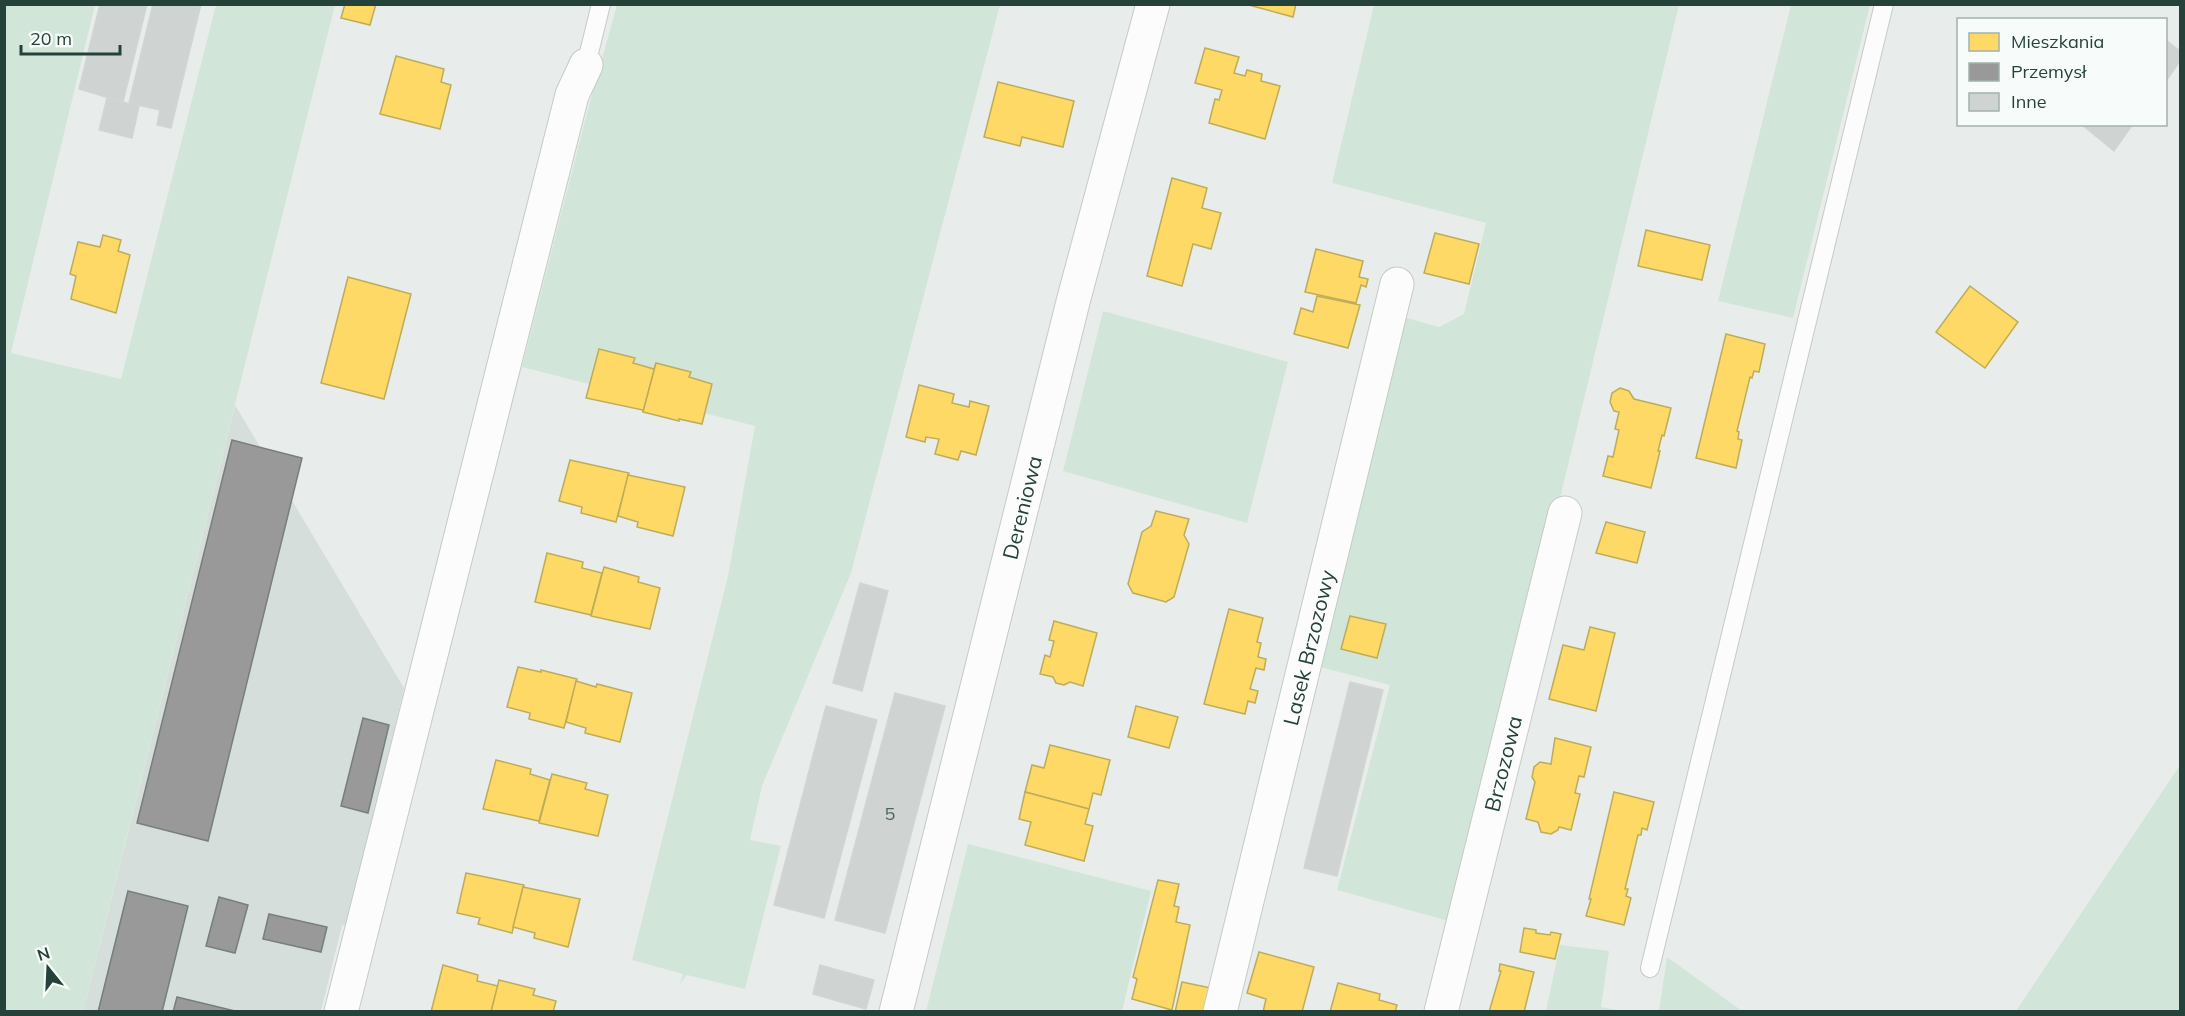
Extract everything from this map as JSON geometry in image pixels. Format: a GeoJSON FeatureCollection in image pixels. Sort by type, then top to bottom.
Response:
{"type":"FeatureCollection","features":[{"type":"Feature","properties":{"kind":"street","name":"Dereniowa"},"geometry":{"type":"LineString","coordinates":[[896,1011],[1074,298],[1153,4]]}},
{"type":"Feature","properties":{"kind":"street"},"geometry":{"type":"LineString","coordinates":[[341,1011],[572,95],[586,65]]}},
{"type":"Feature","properties":{"kind":"street","name":"Lasek Brzozowy"},"geometry":{"type":"LineString","coordinates":[[1220,1011],[1397,284]]}},
{"type":"Feature","properties":{"kind":"street","name":"Brzozowa"},"geometry":{"type":"LineString","coordinates":[[1441,1011],[1565,513]]}},
{"type":"Feature","properties":{"kind":"lane"},"geometry":{"type":"LineString","coordinates":[[586,65],[601,4]]}},
{"type":"Feature","properties":{"kind":"lane"},"geometry":{"type":"LineString","coordinates":[[1650,968],[1884,4]]}},
{"type":"Feature","properties":{"kind":"shaded area"},"geometry":{"type":"Polygon","coordinates":[[[235,405],[404,688],[348,926],[342,925],[321,1011],[83,1012],[235,405]]]}},
{"type":"Feature","properties":{"kind":"green space"},"geometry":{"type":"Polygon","coordinates":[[[5,4],[95,5],[11,353],[121,379],[216,5],[335,5],[83,1011],[5,1011],[5,4]]]}},
{"type":"Feature","properties":{"kind":"green space"},"geometry":{"type":"Polygon","coordinates":[[[617,5],[1000,5],[851,573],[762,786],[750,840],[781,846],[745,989],[687,975],[680,984],[683,974],[632,960],[728,576],[755,426],[522,367],[617,5]]]}},
{"type":"Feature","properties":{"kind":"green space"},"geometry":{"type":"Polygon","coordinates":[[[1374,5],[1679,5],[1557,511],[1452,922],[1337,890],[1390,685],[1312,665],[1400,316],[1439,327],[1464,314],[1486,223],[1332,183],[1374,5]]]}},
{"type":"Feature","properties":{"kind":"green space"},"geometry":{"type":"Polygon","coordinates":[[[1791,5],[1870,5],[1793,318],[1718,301],[1791,5]]]}},
{"type":"Feature","properties":{"kind":"green space"},"geometry":{"type":"Polygon","coordinates":[[[1103,311],[1288,362],[1247,523],[1063,471],[1103,311]]]}},
{"type":"Feature","properties":{"kind":"green space"},"geometry":{"type":"Polygon","coordinates":[[[2180,765],[2180,1011],[2016,1011],[2180,765]]]}},
{"type":"Feature","properties":{"kind":"green space"},"geometry":{"type":"Polygon","coordinates":[[[968,844],[1151,891],[1122,1011],[926,1011],[968,844]]]}},
{"type":"Feature","properties":{"kind":"green space"},"geometry":{"type":"Polygon","coordinates":[[[1560,945],[1609,951],[1601,1007],[1623,1011],[1546,1011],[1560,945]]]}},
{"type":"Feature","properties":{"kind":"green space"},"geometry":{"type":"Polygon","coordinates":[[[1667,957],[1742,1011],[1659,1011],[1667,957]]]}},
{"type":"Feature","properties":{"kind":"building: Mieszkania"},"geometry":{"type":"Polygon","coordinates":[[[345,4],[376,4],[370,25],[341,18],[345,4]]]}},
{"type":"Feature","properties":{"kind":"building: Mieszkania"},"geometry":{"type":"Polygon","coordinates":[[[1245,4],[1296,4],[1293,17],[1245,4]]]}},
{"type":"Feature","properties":{"kind":"building: Mieszkania"},"geometry":{"type":"Polygon","coordinates":[[[1205,48],[1239,57],[1234,73],[1245,76],[1247,70],[1262,74],[1261,81],[1280,86],[1265,139],[1209,123],[1215,99],[1219,100],[1222,90],[1195,83],[1205,48]]]}},
{"type":"Feature","properties":{"kind":"building: Mieszkania"},"geometry":{"type":"Polygon","coordinates":[[[396,56],[444,69],[441,82],[451,85],[440,129],[380,114],[396,56]]]}},
{"type":"Feature","properties":{"kind":"building: Mieszkania"},"geometry":{"type":"Polygon","coordinates":[[[998,82],[1074,101],[1063,147],[1022,137],[1020,146],[984,137],[998,82]]]}},
{"type":"Feature","properties":{"kind":"building: Mieszkania"},"geometry":{"type":"Polygon","coordinates":[[[1172,178],[1207,188],[1202,208],[1221,213],[1211,249],[1193,244],[1182,286],[1147,276],[1172,178]]]}},
{"type":"Feature","properties":{"kind":"building: Mieszkania"},"geometry":{"type":"Polygon","coordinates":[[[1646,230],[1710,245],[1702,280],[1638,266],[1646,230]]]}},
{"type":"Feature","properties":{"kind":"building: Mieszkania"},"geometry":{"type":"Polygon","coordinates":[[[1435,233],[1479,244],[1469,284],[1424,273],[1435,233]]]}},
{"type":"Feature","properties":{"kind":"building: Mieszkania"},"geometry":{"type":"Polygon","coordinates":[[[103,235],[121,240],[118,251],[130,255],[116,313],[71,299],[76,276],[70,274],[78,242],[100,247],[103,235]]]}},
{"type":"Feature","properties":{"kind":"building: Mieszkania"},"geometry":{"type":"Polygon","coordinates":[[[1316,249],[1363,261],[1359,277],[1368,279],[1366,287],[1361,285],[1356,303],[1305,292],[1316,249]]]}},
{"type":"Feature","properties":{"kind":"building: Mieszkania"},"geometry":{"type":"Polygon","coordinates":[[[348,277],[411,294],[384,399],[321,383],[348,277]]]}},
{"type":"Feature","properties":{"kind":"building: Mieszkania"},"geometry":{"type":"Polygon","coordinates":[[[1970,286],[2018,322],[1985,368],[1936,332],[1970,286]]]}},
{"type":"Feature","properties":{"kind":"building: Mieszkania"},"geometry":{"type":"Polygon","coordinates":[[[1317,296],[1360,305],[1348,348],[1294,334],[1301,308],[1313,312],[1317,296]]]}},
{"type":"Feature","properties":{"kind":"building: Mieszkania"},"geometry":{"type":"Polygon","coordinates":[[[1726,334],[1765,344],[1759,372],[1754,371],[1752,378],[1750,377],[1737,431],[1739,432],[1738,439],[1742,440],[1736,468],[1696,458],[1726,334]]]}},
{"type":"Feature","properties":{"kind":"building: Mieszkania"},"geometry":{"type":"Polygon","coordinates":[[[599,349],[635,358],[633,363],[654,369],[656,363],[643,412],[643,410],[586,398],[599,349]]]}},
{"type":"Feature","properties":{"kind":"building: Mieszkania"},"geometry":{"type":"Polygon","coordinates":[[[656,363],[691,372],[689,377],[712,384],[702,424],[643,412],[656,363]]]}},
{"type":"Feature","properties":{"kind":"building: Mieszkania"},"geometry":{"type":"Polygon","coordinates":[[[919,385],[954,394],[952,403],[969,407],[970,401],[989,406],[976,455],[961,451],[958,460],[935,454],[939,439],[926,437],[925,442],[906,437],[919,385]]]}},
{"type":"Feature","properties":{"kind":"building: Mieszkania"},"geometry":{"type":"Polygon","coordinates":[[[1620,388],[1629,391],[1634,399],[1671,408],[1658,451],[1660,451],[1651,488],[1603,476],[1608,456],[1613,457],[1619,430],[1615,429],[1619,412],[1614,411],[1610,402],[1612,393],[1620,388]]]}},
{"type":"Feature","properties":{"kind":"building: Mieszkania"},"geometry":{"type":"Polygon","coordinates":[[[570,460],[629,473],[616,522],[581,513],[582,507],[559,501],[570,460]]]}},
{"type":"Feature","properties":{"kind":"building: Mieszkania"},"geometry":{"type":"Polygon","coordinates":[[[628,475],[685,487],[673,536],[637,527],[638,522],[618,516],[628,475]]]}},
{"type":"Feature","properties":{"kind":"building: Mieszkania"},"geometry":{"type":"Polygon","coordinates":[[[1156,511],[1189,519],[1184,535],[1189,544],[1174,597],[1166,602],[1133,593],[1128,584],[1142,532],[1151,526],[1156,511]]]}},
{"type":"Feature","properties":{"kind":"building: Mieszkania"},"geometry":{"type":"Polygon","coordinates":[[[1606,522],[1645,532],[1637,563],[1596,553],[1606,522]]]}},
{"type":"Feature","properties":{"kind":"building: Mieszkania"},"geometry":{"type":"Polygon","coordinates":[[[547,553],[583,562],[582,568],[602,573],[591,615],[535,602],[547,553]]]}},
{"type":"Feature","properties":{"kind":"building: Mieszkania"},"geometry":{"type":"Polygon","coordinates":[[[604,567],[639,577],[638,582],[660,588],[650,629],[591,616],[604,567]]]}},
{"type":"Feature","properties":{"kind":"building: Mieszkania"},"geometry":{"type":"Polygon","coordinates":[[[1229,609],[1263,618],[1257,642],[1261,643],[1258,657],[1266,659],[1264,670],[1256,668],[1250,689],[1258,691],[1255,703],[1248,701],[1245,714],[1204,704],[1229,609]]]}},
{"type":"Feature","properties":{"kind":"building: Mieszkania"},"geometry":{"type":"Polygon","coordinates":[[[1350,616],[1386,624],[1377,658],[1341,649],[1350,616]]]}},
{"type":"Feature","properties":{"kind":"building: Mieszkania"},"geometry":{"type":"Polygon","coordinates":[[[1054,621],[1097,633],[1083,686],[1070,682],[1064,685],[1056,683],[1053,677],[1040,674],[1045,655],[1050,657],[1054,641],[1049,640],[1054,621]]]}},
{"type":"Feature","properties":{"kind":"building: Mieszkania"},"geometry":{"type":"Polygon","coordinates":[[[1590,627],[1615,633],[1596,711],[1549,699],[1563,645],[1584,650],[1590,627]]]}},
{"type":"Feature","properties":{"kind":"building: Mieszkania"},"geometry":{"type":"Polygon","coordinates":[[[518,667],[577,679],[564,728],[529,719],[530,713],[507,707],[518,667]]]}},
{"type":"Feature","properties":{"kind":"building: Mieszkania"},"geometry":{"type":"Polygon","coordinates":[[[576,681],[632,693],[620,742],[585,733],[586,728],[566,722],[576,681]]]}},
{"type":"Feature","properties":{"kind":"building: Mieszkania"},"geometry":{"type":"Polygon","coordinates":[[[1136,706],[1178,717],[1169,748],[1128,737],[1136,706]]]}},
{"type":"Feature","properties":{"kind":"building: Mieszkania"},"geometry":{"type":"Polygon","coordinates":[[[1555,738],[1591,747],[1584,777],[1579,776],[1575,793],[1580,794],[1571,830],[1559,827],[1551,834],[1541,832],[1538,822],[1526,819],[1535,782],[1532,777],[1534,767],[1540,762],[1551,764],[1555,738]]]}},
{"type":"Feature","properties":{"kind":"building: Mieszkania"},"geometry":{"type":"Polygon","coordinates":[[[1050,745],[1110,760],[1101,795],[1093,793],[1089,809],[1025,792],[1032,765],[1044,768],[1050,745]]]}},
{"type":"Feature","properties":{"kind":"building: Mieszkania"},"geometry":{"type":"Polygon","coordinates":[[[496,760],[531,769],[530,774],[550,780],[539,821],[483,809],[496,760]]]}},
{"type":"Feature","properties":{"kind":"building: Mieszkania"},"geometry":{"type":"Polygon","coordinates":[[[552,774],[587,783],[585,789],[608,795],[598,836],[539,823],[552,774]]]}},
{"type":"Feature","properties":{"kind":"building: Mieszkania"},"geometry":{"type":"Polygon","coordinates":[[[1025,792],[1089,809],[1085,824],[1093,826],[1084,861],[1025,845],[1031,822],[1019,819],[1025,792]]]}},
{"type":"Feature","properties":{"kind":"building: Mieszkania"},"geometry":{"type":"Polygon","coordinates":[[[1614,792],[1654,802],[1647,830],[1642,828],[1641,835],[1638,835],[1625,889],[1628,889],[1626,896],[1631,898],[1624,925],[1586,916],[1614,792]]]}},
{"type":"Feature","properties":{"kind":"building: Mieszkania"},"geometry":{"type":"Polygon","coordinates":[[[466,873],[524,885],[512,933],[478,924],[480,918],[457,913],[466,873]]]}},
{"type":"Feature","properties":{"kind":"building: Mieszkania"},"geometry":{"type":"Polygon","coordinates":[[[1158,880],[1179,884],[1174,906],[1179,907],[1176,922],[1190,925],[1172,1010],[1132,999],[1137,979],[1133,977],[1158,880]]]}},
{"type":"Feature","properties":{"kind":"building: Mieszkania"},"geometry":{"type":"Polygon","coordinates":[[[523,887],[580,899],[568,947],[534,938],[535,933],[513,927],[523,887]]]}},
{"type":"Feature","properties":{"kind":"building: Mieszkania"},"geometry":{"type":"Polygon","coordinates":[[[1524,928],[1536,930],[1536,933],[1561,934],[1555,959],[1520,952],[1524,928]]]}},
{"type":"Feature","properties":{"kind":"building: Mieszkania"},"geometry":{"type":"Polygon","coordinates":[[[1259,952],[1314,967],[1302,1012],[1263,1012],[1266,999],[1247,993],[1259,952]]]}},
{"type":"Feature","properties":{"kind":"building: Mieszkania"},"geometry":{"type":"Polygon","coordinates":[[[1500,964],[1534,972],[1524,1012],[1489,1012],[1501,971],[1499,971],[1500,964]]]}},
{"type":"Feature","properties":{"kind":"building: Mieszkania"},"geometry":{"type":"Polygon","coordinates":[[[443,965],[478,975],[477,981],[498,986],[491,1012],[431,1012],[443,965]]]}},
{"type":"Feature","properties":{"kind":"building: Mieszkania"},"geometry":{"type":"Polygon","coordinates":[[[499,980],[535,989],[533,995],[556,1001],[553,1012],[491,1012],[499,980]]]}},
{"type":"Feature","properties":{"kind":"building: Mieszkania"},"geometry":{"type":"Polygon","coordinates":[[[1182,982],[1211,988],[1205,1012],[1175,1012],[1182,982]]]}},
{"type":"Feature","properties":{"kind":"building: Mieszkania"},"geometry":{"type":"Polygon","coordinates":[[[1338,983],[1380,994],[1379,1000],[1397,1005],[1395,1012],[1330,1012],[1338,983]]]}},
{"type":"Feature","properties":{"kind":"building: Przemysł"},"geometry":{"type":"Polygon","coordinates":[[[232,440],[302,458],[208,841],[137,823],[232,440]]]}},
{"type":"Feature","properties":{"kind":"building: Przemysł"},"geometry":{"type":"Polygon","coordinates":[[[363,718],[389,725],[368,813],[341,806],[363,718]]]}},
{"type":"Feature","properties":{"kind":"building: Przemysł"},"geometry":{"type":"Polygon","coordinates":[[[128,891],[188,906],[162,1012],[98,1012],[128,891]]]}},
{"type":"Feature","properties":{"kind":"building: Przemysł"},"geometry":{"type":"Polygon","coordinates":[[[219,897],[248,905],[235,953],[206,946],[219,897]]]}},
{"type":"Feature","properties":{"kind":"building: Przemysł"},"geometry":{"type":"Polygon","coordinates":[[[269,914],[327,927],[321,952],[263,939],[269,914]]]}},
{"type":"Feature","properties":{"kind":"building: Przemysł"},"geometry":{"type":"Polygon","coordinates":[[[177,997],[239,1012],[173,1012],[177,997]]]}},
{"type":"Feature","properties":{"kind":"building: Inne"},"geometry":{"type":"Polygon","coordinates":[[[100,4],[147,4],[123,102],[79,89],[100,4]]]}},
{"type":"Feature","properties":{"kind":"building: Inne"},"geometry":{"type":"Polygon","coordinates":[[[153,4],[201,4],[171,128],[157,125],[160,110],[129,103],[153,4]]]}},
{"type":"Feature","properties":{"kind":"building: Inne"},"geometry":{"type":"Polygon","coordinates":[[[2167,41],[2180,51],[2180,61],[2167,80],[2167,41]]]}},
{"type":"Feature","properties":{"kind":"building: Inne"},"geometry":{"type":"Polygon","coordinates":[[[107,98],[139,106],[132,138],[99,130],[107,98]]]}},
{"type":"Feature","properties":{"kind":"building: Inne"},"geometry":{"type":"Polygon","coordinates":[[[2083,126],[2132,126],[2114,151],[2083,126]]]}},
{"type":"Feature","properties":{"kind":"building: Inne"},"geometry":{"type":"Polygon","coordinates":[[[860,583],[888,591],[862,691],[833,683],[860,583]]]}},
{"type":"Feature","properties":{"kind":"building: Inne"},"geometry":{"type":"Polygon","coordinates":[[[1350,682],[1383,690],[1337,876],[1304,868],[1350,682]]]}},
{"type":"Feature","properties":{"kind":"building: Inne"},"geometry":{"type":"Polygon","coordinates":[[[895,693],[945,706],[885,933],[835,920],[895,693]]]}},
{"type":"Feature","properties":{"kind":"building: Inne"},"geometry":{"type":"Polygon","coordinates":[[[826,706],[877,720],[824,918],[774,905],[826,706]]]}},
{"type":"Feature","properties":{"kind":"building: Inne"},"geometry":{"type":"Polygon","coordinates":[[[820,965],[874,980],[866,1009],[813,994],[820,965]]]}}]}
